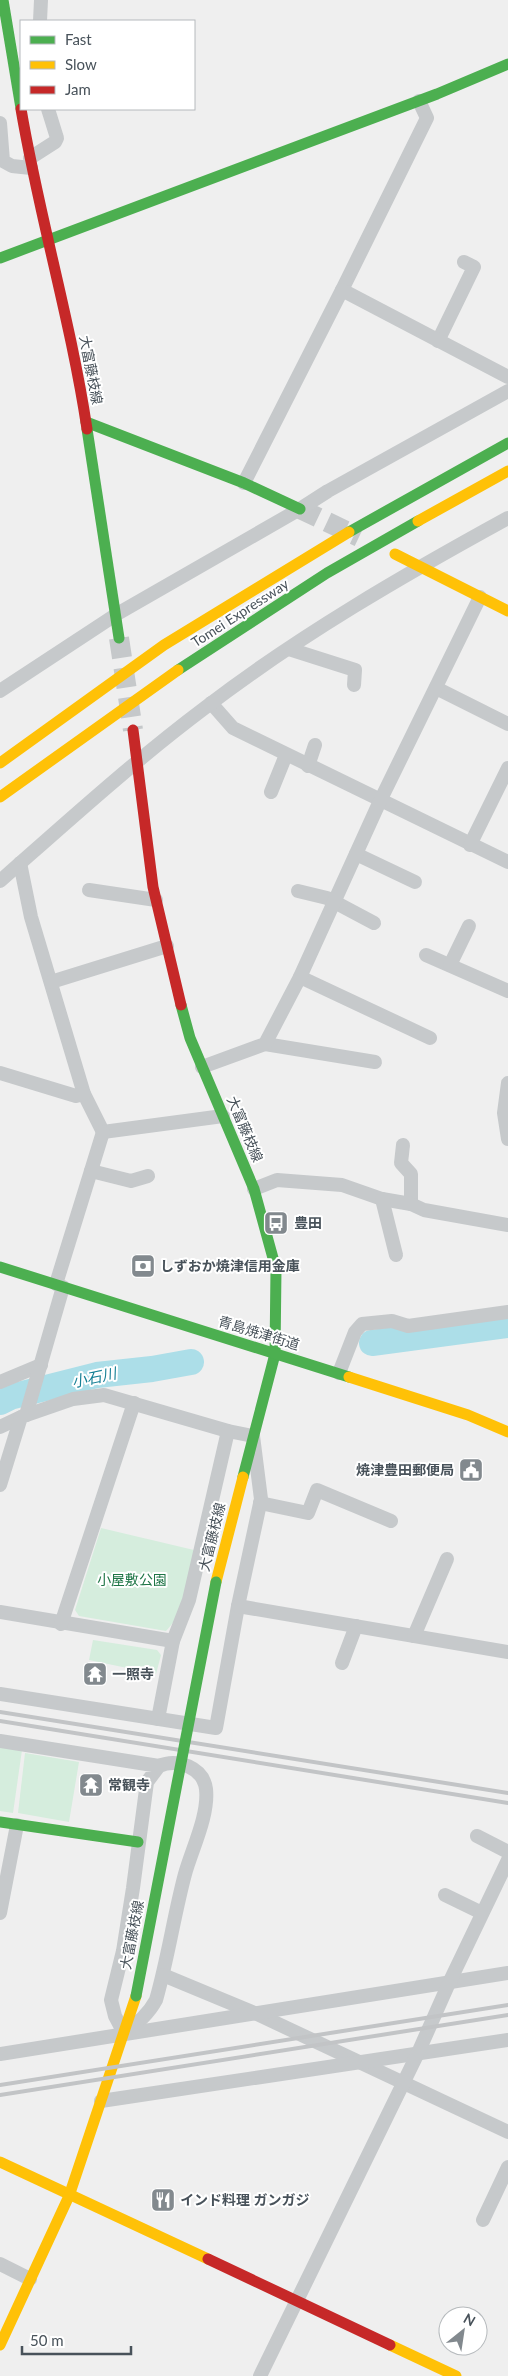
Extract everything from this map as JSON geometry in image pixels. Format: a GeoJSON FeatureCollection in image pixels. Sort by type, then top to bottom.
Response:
{"type":"FeatureCollection","features":[{"type":"Feature","properties":{"kind":"main road","name":"大富藤枝線"},"geometry":{"type":"LineString","coordinates":[[3,0],[20,102]]}},
{"type":"Feature","properties":{"kind":"main road"},"geometry":{"type":"LineString","coordinates":[[0,258],[419,101],[508,64]]}},
{"type":"Feature","properties":{"kind":"main road","name":"大富藤枝線"},"geometry":{"type":"LineString","coordinates":[[21,110],[86,422],[117,614],[119,638]]}},
{"type":"Feature","properties":{"kind":"main road"},"geometry":{"type":"LineString","coordinates":[[86,422],[244,483],[300,510]]}},
{"type":"Feature","properties":{"kind":"main road","name":"Tomei Expressway"},"geometry":{"type":"LineString","coordinates":[[0,763],[141,660],[187,629],[359,525],[508,444]]}},
{"type":"Feature","properties":{"kind":"main road","name":"Tomei Expressway"},"geometry":{"type":"LineString","coordinates":[[0,797],[86,734],[304,589],[376,545],[508,471]]}},
{"type":"Feature","properties":{"kind":"main road"},"geometry":{"type":"LineString","coordinates":[[395,554],[508,610]]}},
{"type":"Feature","properties":{"kind":"main road","name":"大富藤枝線"},"geometry":{"type":"LineString","coordinates":[[0,2345],[69,2196],[136,1996],[216,1582],[275,1354],[276,1268],[254,1189],[190,1038],[156,900],[133,730]]}},
{"type":"Feature","properties":{"kind":"main road","name":"青島焼津街道"},"geometry":{"type":"LineString","coordinates":[[0,1268],[339,1373],[468,1415],[508,1432]]}},
{"type":"Feature","properties":{"kind":"main road"},"geometry":{"type":"LineString","coordinates":[[0,1822],[138,1842]]}},
{"type":"Feature","properties":{"kind":"main road"},"geometry":{"type":"LineString","coordinates":[[0,2162],[456,2376]]}},
{"type":"Feature","properties":{"kind":"street"},"geometry":{"type":"LineString","coordinates":[[40,20],[41,0]]}},
{"type":"Feature","properties":{"kind":"street"},"geometry":{"type":"LineString","coordinates":[[244,483],[427,118],[419,101]]}},
{"type":"Feature","properties":{"kind":"street"},"geometry":{"type":"LineString","coordinates":[[0,123],[3,161],[12,166],[31,163],[57,138],[48,110]]}},
{"type":"Feature","properties":{"kind":"street"},"geometry":{"type":"LineString","coordinates":[[438,341],[474,267],[464,262]]}},
{"type":"Feature","properties":{"kind":"street"},"geometry":{"type":"LineString","coordinates":[[342,290],[508,377]]}},
{"type":"Feature","properties":{"kind":"street"},"geometry":{"type":"LineString","coordinates":[[1,688],[117,614],[300,510],[328,491],[508,391]]}},
{"type":"Feature","properties":{"kind":"street"},"geometry":{"type":"LineString","coordinates":[[0,881],[136,762],[211,703],[289,649],[419,567],[508,518]]}},
{"type":"Feature","properties":{"kind":"street"},"geometry":{"type":"LineString","coordinates":[[264,1044],[300,977],[380,801],[480,597]]}},
{"type":"Feature","properties":{"kind":"street"},"geometry":{"type":"LineString","coordinates":[[289,649],[355,670],[354,685]]}},
{"type":"Feature","properties":{"kind":"street"},"geometry":{"type":"LineString","coordinates":[[436,688],[508,724]]}},
{"type":"Feature","properties":{"kind":"street"},"geometry":{"type":"LineString","coordinates":[[211,703],[232,728],[508,862]]}},
{"type":"Feature","properties":{"kind":"street"},"geometry":{"type":"LineString","coordinates":[[308,766],[315,745]]}},
{"type":"Feature","properties":{"kind":"street"},"geometry":{"type":"LineString","coordinates":[[271,792],[286,755]]}},
{"type":"Feature","properties":{"kind":"street"},"geometry":{"type":"LineString","coordinates":[[470,844],[508,768]]}},
{"type":"Feature","properties":{"kind":"street"},"geometry":{"type":"LineString","coordinates":[[356,854],[415,882]]}},
{"type":"Feature","properties":{"kind":"street"},"geometry":{"type":"LineString","coordinates":[[0,1485],[39,1368],[59,1285],[103,1132],[84,1094],[31,916],[20,863]]}},
{"type":"Feature","properties":{"kind":"street"},"geometry":{"type":"LineString","coordinates":[[89,890],[156,900]]}},
{"type":"Feature","properties":{"kind":"street"},"geometry":{"type":"LineString","coordinates":[[298,891],[327,898],[374,923]]}},
{"type":"Feature","properties":{"kind":"street"},"geometry":{"type":"LineString","coordinates":[[450,965],[469,926]]}},
{"type":"Feature","properties":{"kind":"street"},"geometry":{"type":"LineString","coordinates":[[51,982],[166,946]]}},
{"type":"Feature","properties":{"kind":"street"},"geometry":{"type":"LineString","coordinates":[[426,954],[508,991]]}},
{"type":"Feature","properties":{"kind":"street"},"geometry":{"type":"LineString","coordinates":[[300,977],[430,1038]]}},
{"type":"Feature","properties":{"kind":"street"},"geometry":{"type":"LineString","coordinates":[[202,1067],[264,1044],[375,1062]]}},
{"type":"Feature","properties":{"kind":"street"},"geometry":{"type":"LineString","coordinates":[[0,1072],[76,1096],[84,1094]]}},
{"type":"Feature","properties":{"kind":"street"},"geometry":{"type":"LineString","coordinates":[[508,1083],[504,1113],[508,1139]]}},
{"type":"Feature","properties":{"kind":"street"},"geometry":{"type":"LineString","coordinates":[[103,1132],[223,1116]]}},
{"type":"Feature","properties":{"kind":"street"},"geometry":{"type":"LineString","coordinates":[[403,1145],[401,1163],[411,1174],[410,1204]]}},
{"type":"Feature","properties":{"kind":"street"},"geometry":{"type":"LineString","coordinates":[[91,1171],[131,1181],[148,1176]]}},
{"type":"Feature","properties":{"kind":"street"},"geometry":{"type":"LineString","coordinates":[[254,1189],[277,1180],[342,1185],[382,1199],[410,1204],[424,1210],[508,1225]]}},
{"type":"Feature","properties":{"kind":"street"},"geometry":{"type":"LineString","coordinates":[[382,1199],[396,1255]]}},
{"type":"Feature","properties":{"kind":"street"},"geometry":{"type":"LineString","coordinates":[[339,1373],[355,1332],[362,1324],[392,1321],[408,1326],[508,1312]]}},
{"type":"Feature","properties":{"kind":"street"},"geometry":{"type":"LineString","coordinates":[[0,1382],[39,1368]]}},
{"type":"Feature","properties":{"kind":"street"},"geometry":{"type":"LineString","coordinates":[[0,1427],[25,1412],[73,1399],[104,1394],[228,1431],[253,1436],[260,1503],[238,1606],[216,1728],[0,1694]]}},
{"type":"Feature","properties":{"kind":"street"},"geometry":{"type":"LineString","coordinates":[[61,1624],[134,1403]]}},
{"type":"Feature","properties":{"kind":"street"},"geometry":{"type":"LineString","coordinates":[[158,1719],[173,1641],[189,1600],[228,1431]]}},
{"type":"Feature","properties":{"kind":"street"},"geometry":{"type":"LineString","coordinates":[[260,1503],[308,1513],[317,1490],[391,1520]]}},
{"type":"Feature","properties":{"kind":"street"},"geometry":{"type":"LineString","coordinates":[[414,1636],[447,1559]]}},
{"type":"Feature","properties":{"kind":"street"},"geometry":{"type":"LineString","coordinates":[[238,1606],[508,1652]]}},
{"type":"Feature","properties":{"kind":"street"},"geometry":{"type":"LineString","coordinates":[[0,1612],[61,1624],[173,1641]]}},
{"type":"Feature","properties":{"kind":"street"},"geometry":{"type":"LineString","coordinates":[[342,1663],[356,1626]]}},
{"type":"Feature","properties":{"kind":"street"},"geometry":{"type":"LineString","coordinates":[[0,1741],[159,1766],[172,1763],[192,1767],[204,1780],[206,1790],[198,1834],[185,1873],[163,1976],[151,2010],[124,2033]]}},
{"type":"Feature","properties":{"kind":"street"},"geometry":{"type":"LineString","coordinates":[[124,2033],[115,2016],[111,2000],[130,1906],[147,1782],[159,1766]]}},
{"type":"Feature","properties":{"kind":"street"},"geometry":{"type":"LineString","coordinates":[[0,1913],[17,1824]]}},
{"type":"Feature","properties":{"kind":"street"},"geometry":{"type":"LineString","coordinates":[[477,1836],[508,1852]]}},
{"type":"Feature","properties":{"kind":"street"},"geometry":{"type":"LineString","coordinates":[[260,2376],[402,2082],[418,2053],[448,1983],[508,1860]]}},
{"type":"Feature","properties":{"kind":"street"},"geometry":{"type":"LineString","coordinates":[[445,1895],[482,1913]]}},
{"type":"Feature","properties":{"kind":"street"},"geometry":{"type":"LineString","coordinates":[[0,2054],[508,1973]]}},
{"type":"Feature","properties":{"kind":"street"},"geometry":{"type":"LineString","coordinates":[[163,1976],[257,2014],[508,2132]]}},
{"type":"Feature","properties":{"kind":"street"},"geometry":{"type":"LineString","coordinates":[[101,2101],[508,2040]]}},
{"type":"Feature","properties":{"kind":"street"},"geometry":{"type":"LineString","coordinates":[[483,2220],[508,2167]]}},
{"type":"Feature","properties":{"kind":"street"},"geometry":{"type":"LineString","coordinates":[[0,2264],[30,2279]]}},
{"type":"Feature","properties":{"kind":"green space","name":"小屋敷公園"},"geometry":{"type":"Polygon","coordinates":[[[101,1528],[194,1550],[186,1593],[178,1614],[166,1631],[79,1616],[75,1610],[101,1528]]]}},
{"type":"Feature","properties":{"kind":"green space"},"geometry":{"type":"Polygon","coordinates":[[[93,1640],[157,1650],[161,1655],[156,1674],[89,1660],[93,1640]]]}},
{"type":"Feature","properties":{"kind":"green space"},"geometry":{"type":"Polygon","coordinates":[[[0,1747],[22,1750],[13,1813],[0,1811],[0,1747]]]}},
{"type":"Feature","properties":{"kind":"green space"},"geometry":{"type":"Polygon","coordinates":[[[25,1753],[79,1762],[69,1822],[18,1813],[25,1753]]]}},
{"type":"Feature","properties":{"kind":"waterway","name":"小石川"},"geometry":{"type":"LineString","coordinates":[[372,1343],[508,1325]]}},
{"type":"Feature","properties":{"kind":"waterway","name":"小石川"},"geometry":{"type":"LineString","coordinates":[[0,1402],[10,1397],[97,1375],[152,1369],[191,1362]]}},
{"type":"Feature","properties":{"kind":"tunnel"},"geometry":{"type":"LineString","coordinates":[[300,509],[359,537]]}},
{"type":"Feature","properties":{"kind":"tunnel"},"geometry":{"type":"LineString","coordinates":[[119,638],[133,730]]}},
{"type":"Feature","properties":{"kind":"railway"},"geometry":{"type":"LineString","coordinates":[[0,1712],[508,1793]]}},
{"type":"Feature","properties":{"kind":"railway"},"geometry":{"type":"LineString","coordinates":[[0,1721],[508,1803]]}},
{"type":"Feature","properties":{"kind":"railway"},"geometry":{"type":"LineString","coordinates":[[0,2085],[508,2005]]}},
{"type":"Feature","properties":{"kind":"railway"},"geometry":{"type":"LineString","coordinates":[[0,2095],[508,2015]]}},
{"type":"Feature","properties":{"kind":"traffic: fast"},"geometry":{"type":"LineString","coordinates":[[3,0],[20,102]]}},
{"type":"Feature","properties":{"kind":"traffic: fast"},"geometry":{"type":"LineString","coordinates":[[0,258],[437,94],[508,64]]}},
{"type":"Feature","properties":{"kind":"traffic: fast"},"geometry":{"type":"LineString","coordinates":[[86,422],[244,483],[300,509]]}},
{"type":"Feature","properties":{"kind":"traffic: fast"},"geometry":{"type":"LineString","coordinates":[[87,429],[119,638]]}},
{"type":"Feature","properties":{"kind":"traffic: fast"},"geometry":{"type":"LineString","coordinates":[[349,532],[508,443]]}},
{"type":"Feature","properties":{"kind":"traffic: fast"},"geometry":{"type":"LineString","coordinates":[[178,670],[327,573],[418,521]]}},
{"type":"Feature","properties":{"kind":"traffic: fast"},"geometry":{"type":"LineString","coordinates":[[181,1005],[190,1038],[254,1189],[276,1269],[275,1354],[243,1477]]}},
{"type":"Feature","properties":{"kind":"traffic: fast"},"geometry":{"type":"LineString","coordinates":[[0,1267],[349,1377]]}},
{"type":"Feature","properties":{"kind":"traffic: fast"},"geometry":{"type":"LineString","coordinates":[[136,1996],[216,1582]]}},
{"type":"Feature","properties":{"kind":"traffic: fast"},"geometry":{"type":"LineString","coordinates":[[0,1822],[138,1842]]}},
{"type":"Feature","properties":{"kind":"traffic: slow"},"geometry":{"type":"LineString","coordinates":[[418,521],[508,471]]}},
{"type":"Feature","properties":{"kind":"traffic: slow"},"geometry":{"type":"LineString","coordinates":[[0,763],[164,645],[349,532]]}},
{"type":"Feature","properties":{"kind":"traffic: slow"},"geometry":{"type":"LineString","coordinates":[[395,554],[508,611]]}},
{"type":"Feature","properties":{"kind":"traffic: slow"},"geometry":{"type":"LineString","coordinates":[[0,797],[178,670]]}},
{"type":"Feature","properties":{"kind":"traffic: slow"},"geometry":{"type":"LineString","coordinates":[[349,1377],[468,1415],[508,1432]]}},
{"type":"Feature","properties":{"kind":"traffic: slow"},"geometry":{"type":"LineString","coordinates":[[216,1582],[243,1477]]}},
{"type":"Feature","properties":{"kind":"traffic: slow"},"geometry":{"type":"LineString","coordinates":[[0,2345],[69,2196],[136,1996]]}},
{"type":"Feature","properties":{"kind":"traffic: slow"},"geometry":{"type":"LineString","coordinates":[[0,2162],[208,2259]]}},
{"type":"Feature","properties":{"kind":"traffic: slow"},"geometry":{"type":"LineString","coordinates":[[390,2345],[456,2376]]}},
{"type":"Feature","properties":{"kind":"traffic: jam"},"geometry":{"type":"LineString","coordinates":[[21,110],[87,429]]}},
{"type":"Feature","properties":{"kind":"traffic: jam"},"geometry":{"type":"LineString","coordinates":[[133,730],[153,887],[181,1005]]}},
{"type":"Feature","properties":{"kind":"traffic: jam"},"geometry":{"type":"LineString","coordinates":[[208,2259],[390,2345]]}},
{"type":"Feature","properties":{"kind":"place","name":"豊田"},"geometry":{"type":"Point","coordinates":[276,1223]}},
{"type":"Feature","properties":{"kind":"place","name":"しずおか焼津信用金庫"},"geometry":{"type":"Point","coordinates":[143,1266]}},
{"type":"Feature","properties":{"kind":"place","name":"焼津豊田郵便局"},"geometry":{"type":"Point","coordinates":[471,1470]}},
{"type":"Feature","properties":{"kind":"place","name":"一照寺"},"geometry":{"type":"Point","coordinates":[95,1674]}},
{"type":"Feature","properties":{"kind":"place","name":"常観寺"},"geometry":{"type":"Point","coordinates":[91,1785]}},
{"type":"Feature","properties":{"kind":"place","name":"インド料理 ガンガジ"},"geometry":{"type":"Point","coordinates":[163,2200]}}]}
